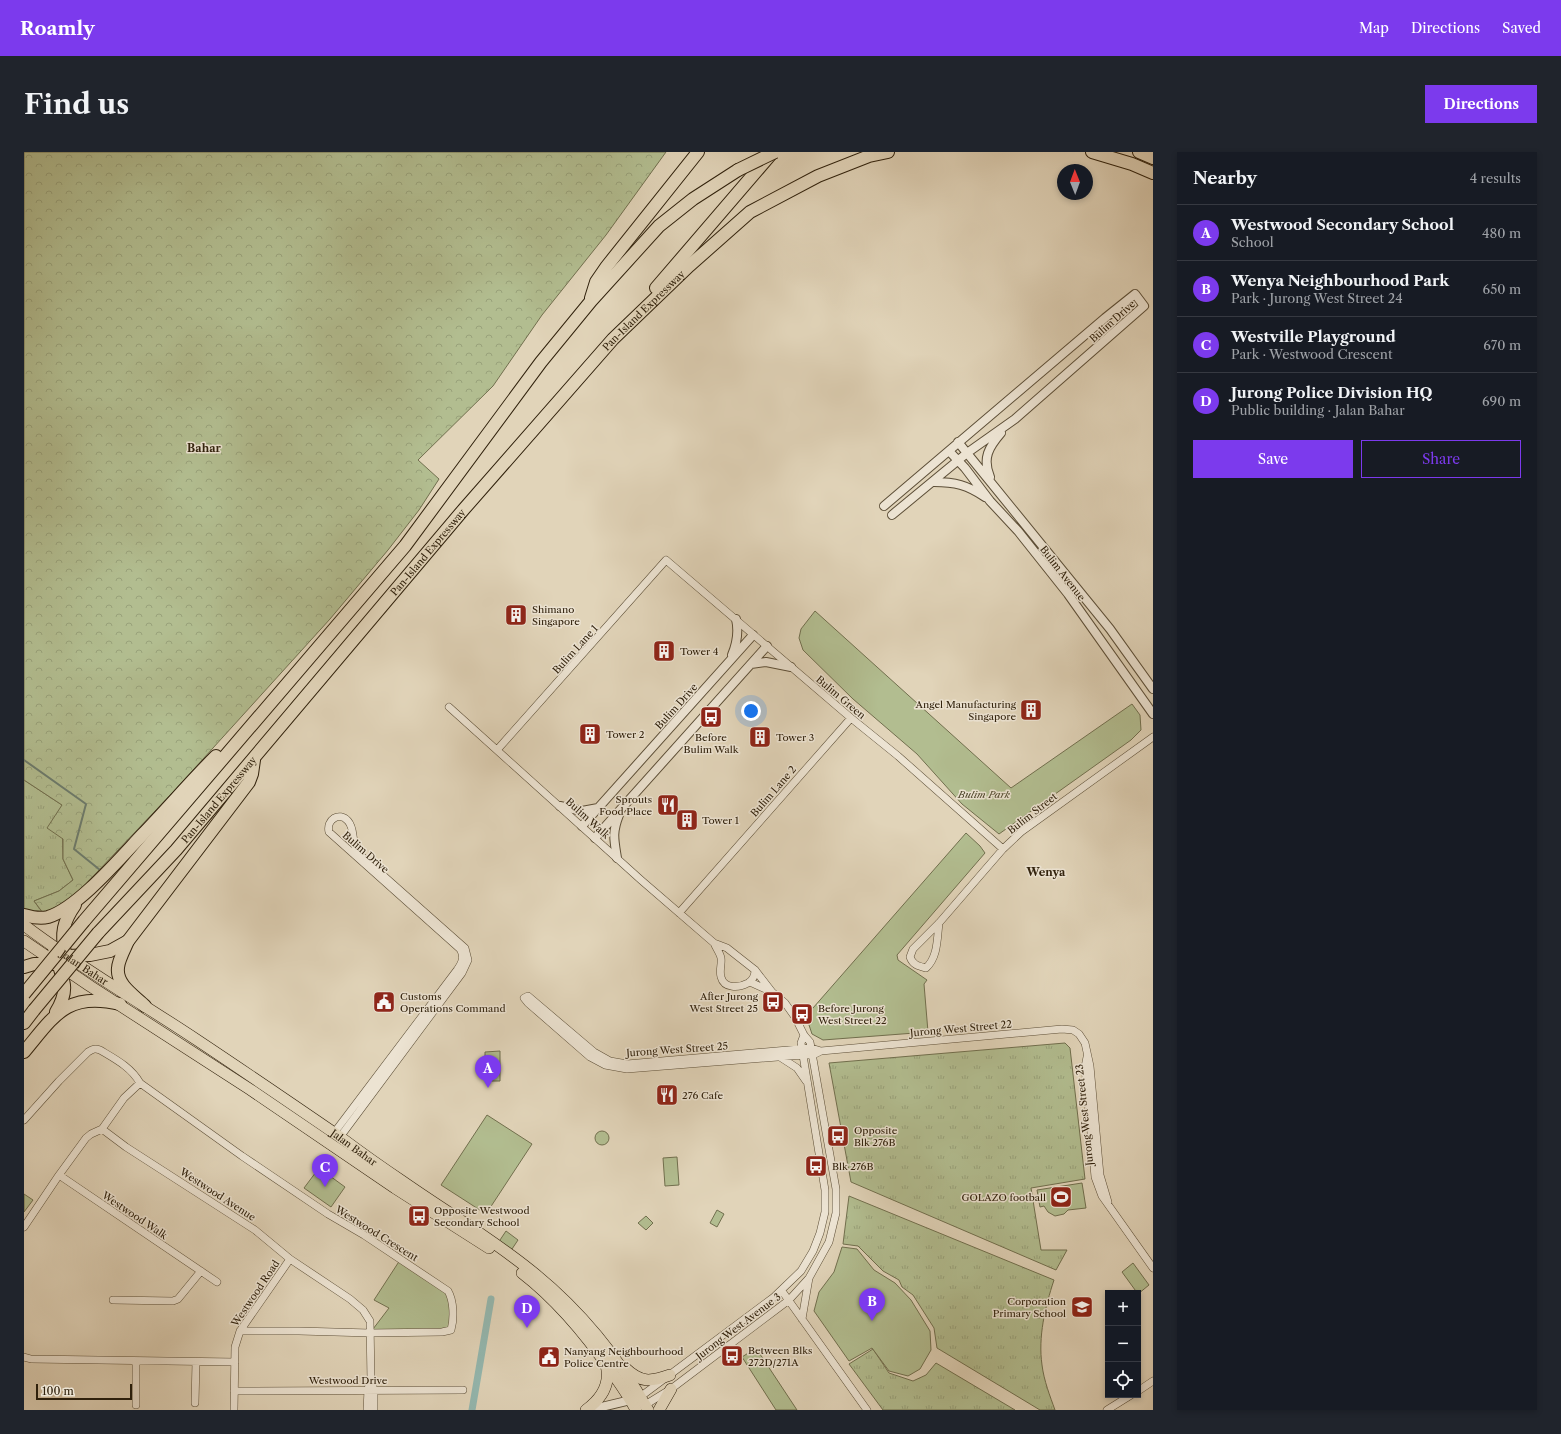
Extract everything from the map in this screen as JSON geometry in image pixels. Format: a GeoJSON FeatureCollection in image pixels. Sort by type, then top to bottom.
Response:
{"type":"FeatureCollection","features":[{"type":"Feature","properties":{"kind":"highway"},"geometry":{"type":"LineString","coordinates":[[591,301],[596,282],[607,266],[698,152]]}},
{"type":"Feature","properties":{"kind":"highway"},"geometry":{"type":"LineString","coordinates":[[613,339],[774,152]]}},
{"type":"Feature","properties":{"kind":"highway","name":"Pan-Island Expressway"},"geometry":{"type":"LineString","coordinates":[[24,994],[84,921],[405,546],[541,362],[591,301],[659,226],[692,199],[738,170],[774,152]]}},
{"type":"Feature","properties":{"kind":"highway","name":"Pan-Island Expressway"},"geometry":{"type":"LineString","coordinates":[[24,1023],[98,933],[176,850],[254,760],[464,509],[613,339],[689,266],[750,212],[818,176],[869,156],[888,152]]}},
{"type":"Feature","properties":{"kind":"highway"},"geometry":{"type":"LineString","coordinates":[[1092,152],[1132,164],[1153,174]]}},
{"type":"Feature","properties":{"kind":"highway"},"geometry":{"type":"LineString","coordinates":[[1139,152],[1153,158]]}},
{"type":"Feature","properties":{"kind":"highway"},"geometry":{"type":"LineString","coordinates":[[24,915],[32,918],[46,918],[65,909],[81,896],[114,865],[224,748],[253,725]]}},
{"type":"Feature","properties":{"kind":"highway"},"geometry":{"type":"LineString","coordinates":[[145,1006],[124,987],[120,979],[118,968],[128,941],[248,782],[252,774],[254,760]]}},
{"type":"Feature","properties":{"kind":"highway"},"geometry":{"type":"LineString","coordinates":[[51,1020],[65,994],[62,960],[63,929],[67,916],[81,896]]}},
{"type":"Feature","properties":{"kind":"highway"},"geometry":{"type":"LineString","coordinates":[[24,967],[110,951],[128,941]]}},
{"type":"Feature","properties":{"kind":"highway"},"geometry":{"type":"LineString","coordinates":[[24,1052],[57,1013],[67,1007],[84,1001],[104,1000],[120,1004]]}},
{"type":"Feature","properties":{"kind":"main road","name":"Jalan Bahar"},"geometry":{"type":"LineString","coordinates":[[24,925],[62,960],[120,1004],[505,1260],[529,1278],[557,1304],[582,1332],[639,1405]]}},
{"type":"Feature","properties":{"kind":"main road","name":"Jalan Bahar"},"geometry":{"type":"LineString","coordinates":[[24,941],[62,960],[145,1006],[256,1079],[402,1182],[506,1251],[556,1291],[602,1341],[617,1361],[639,1405]]}},
{"type":"Feature","properties":{"kind":"main road"},"geometry":{"type":"LineString","coordinates":[[251,1090],[257,1090],[260,1086],[256,1079]]}},
{"type":"Feature","properties":{"kind":"main road"},"geometry":{"type":"LineString","coordinates":[[617,1361],[631,1373],[645,1380],[650,1381],[670,1375]]}},
{"type":"Feature","properties":{"kind":"main road"},"geometry":{"type":"LineString","coordinates":[[587,1410],[599,1398],[608,1380],[605,1362]]}},
{"type":"Feature","properties":{"kind":"main road"},"geometry":{"type":"LineString","coordinates":[[658,1410],[671,1389]]}},
{"type":"Feature","properties":{"kind":"street","name":"Bulim Drive"},"geometry":{"type":"LineString","coordinates":[[1135,294],[1144,306],[1015,419],[958,460],[934,482],[892,515],[884,506],[958,442],[1104,318],[1135,294]]}},
{"type":"Feature","properties":{"kind":"street"},"geometry":{"type":"LineString","coordinates":[[993,483],[987,470],[986,462],[991,445],[1015,419]]}},
{"type":"Feature","properties":{"kind":"street","name":"Bulim Avenue"},"geometry":{"type":"LineString","coordinates":[[958,442],[993,483],[1110,629],[1153,689]]}},
{"type":"Feature","properties":{"kind":"street","name":"Bulim Avenue"},"geometry":{"type":"LineString","coordinates":[[949,450],[990,501],[1018,531],[1068,594],[1153,714]]}},
{"type":"Feature","properties":{"kind":"street"},"geometry":{"type":"LineString","coordinates":[[934,482],[960,484],[974,490],[990,501]]}},
{"type":"Feature","properties":{"kind":"street","name":"Bulim Green"},"geometry":{"type":"LineString","coordinates":[[666,560],[851,718],[898,756],[1003,848]]}},
{"type":"Feature","properties":{"kind":"street","name":"Bulim Lane 1"},"geometry":{"type":"LineString","coordinates":[[497,750],[666,560]]}},
{"type":"Feature","properties":{"kind":"street"},"geometry":{"type":"LineString","coordinates":[[729,662],[737,641],[738,626],[736,620]]}},
{"type":"Feature","properties":{"kind":"street","name":"Bulim Drive"},"geometry":{"type":"LineString","coordinates":[[582,826],[753,635]]}},
{"type":"Feature","properties":{"kind":"street"},"geometry":{"type":"LineString","coordinates":[[595,838],[767,646]]}},
{"type":"Feature","properties":{"kind":"street"},"geometry":{"type":"LineString","coordinates":[[750,664],[766,662],[791,667]]}},
{"type":"Feature","properties":{"kind":"street","name":"Bulim Walk"},"geometry":{"type":"LineString","coordinates":[[449,707],[679,913],[714,943],[727,948],[755,970],[772,992],[785,1003],[795,1017],[804,1035],[810,1042],[812,1052]]}},
{"type":"Feature","properties":{"kind":"street","name":"Bulim Lane 2"},"geometry":{"type":"LineString","coordinates":[[679,913],[851,718]]}},
{"type":"Feature","properties":{"kind":"street","name":"Bulim Street"},"geometry":{"type":"LineString","coordinates":[[939,923],[935,954],[932,962],[926,968],[917,966],[912,962],[910,957],[913,949],[939,923],[1003,848],[1021,832],[1153,737]]}},
{"type":"Feature","properties":{"kind":"street"},"geometry":{"type":"LineString","coordinates":[[560,806],[582,811],[598,808]]}},
{"type":"Feature","properties":{"kind":"street"},"geometry":{"type":"LineString","coordinates":[[617,858],[613,836],[614,828],[621,810]]}},
{"type":"Feature","properties":{"kind":"street","name":"Bulim Drive"},"geometry":{"type":"LineString","coordinates":[[337,816],[341,816],[348,820],[352,827],[354,846],[359,854],[465,948],[468,960],[462,973],[337,1135],[457,970],[463,958],[463,953],[460,949],[329,832],[328,827],[330,822],[337,816]]}},
{"type":"Feature","properties":{"kind":"street","name":"Bulim Walk"},"geometry":{"type":"LineString","coordinates":[[714,943],[721,958],[721,978],[728,985],[739,987],[750,982],[772,992]]}},
{"type":"Feature","properties":{"kind":"street"},"geometry":{"type":"LineString","coordinates":[[750,982],[755,977],[755,970]]}},
{"type":"Feature","properties":{"kind":"street","name":"Jurong West Street 25"},"geometry":{"type":"LineString","coordinates":[[802,1052],[779,1057],[627,1070],[599,1063],[590,1057],[524,998],[528,996],[594,1052],[610,1061],[617,1063],[627,1064],[802,1052],[812,1052]]}},
{"type":"Feature","properties":{"kind":"street","name":"Jurong West Street 22"},"geometry":{"type":"LineString","coordinates":[[812,1052],[1062,1029],[1073,1030],[1079,1034],[1085,1043],[1087,1055]]}},
{"type":"Feature","properties":{"kind":"street"},"geometry":{"type":"LineString","coordinates":[[802,1052],[801,1043],[804,1035]]}},
{"type":"Feature","properties":{"kind":"street"},"geometry":{"type":"LineString","coordinates":[[24,1120],[59,1081],[93,1049],[96,1048],[126,1066],[132,1071],[140,1083],[124,1098],[102,1130],[86,1138],[24,1227]]}},
{"type":"Feature","properties":{"kind":"street","name":"Jurong West Avenue 3"},"geometry":{"type":"LineString","coordinates":[[639,1405],[670,1375],[782,1291],[802,1271],[813,1251],[820,1233],[825,1212],[825,1190],[802,1052]]}},
{"type":"Feature","properties":{"kind":"street","name":"Jurong West Avenue 3"},"geometry":{"type":"LineString","coordinates":[[639,1405],[671,1389],[789,1300],[809,1278],[829,1242],[836,1213],[836,1189],[812,1052]]}},
{"type":"Feature","properties":{"kind":"street","name":"Jurong West Street 23"},"geometry":{"type":"LineString","coordinates":[[1087,1055],[1085,1067],[1095,1177],[1102,1196],[1108,1202],[1153,1268]]}},
{"type":"Feature","properties":{"kind":"street"},"geometry":{"type":"LineString","coordinates":[[779,1057],[787,1060],[797,1068],[807,1082]]}},
{"type":"Feature","properties":{"kind":"street","name":"Westwood Crescent"},"geometry":{"type":"LineString","coordinates":[[140,1083],[242,1156],[448,1291],[450,1294],[453,1319],[451,1330],[442,1332],[370,1333],[240,1331]]}},
{"type":"Feature","properties":{"kind":"street","name":"Westwood Avenue"},"geometry":{"type":"LineString","coordinates":[[102,1130],[255,1230],[290,1259],[350,1299],[363,1310],[370,1321],[371,1390],[374,1410]]}},
{"type":"Feature","properties":{"kind":"street","name":"Westwood Walk"},"geometry":{"type":"LineString","coordinates":[[59,1175],[217,1282]]}},
{"type":"Feature","properties":{"kind":"street","name":"Westwood Road"},"geometry":{"type":"LineString","coordinates":[[234,1410],[235,1347],[240,1331],[290,1259]]}},
{"type":"Feature","properties":{"kind":"street"},"geometry":{"type":"LineString","coordinates":[[113,1300],[173,1301],[178,1299],[201,1271]]}},
{"type":"Feature","properties":{"kind":"street"},"geometry":{"type":"LineString","coordinates":[[802,1319],[809,1278]]}},
{"type":"Feature","properties":{"kind":"street"},"geometry":{"type":"LineString","coordinates":[[782,1291],[867,1410]]}},
{"type":"Feature","properties":{"kind":"street"},"geometry":{"type":"LineString","coordinates":[[24,1357],[31,1359],[235,1362]]}},
{"type":"Feature","properties":{"kind":"street"},"geometry":{"type":"LineString","coordinates":[[136,1361],[136,1404]]}},
{"type":"Feature","properties":{"kind":"street"},"geometry":{"type":"LineString","coordinates":[[195,1403],[196,1362]]}},
{"type":"Feature","properties":{"kind":"street"},"geometry":{"type":"LineString","coordinates":[[1141,1389],[1153,1381]]}},
{"type":"Feature","properties":{"kind":"street","name":"Westwood Avenue"},"geometry":{"type":"LineString","coordinates":[[367,1410],[371,1390]]}},
{"type":"Feature","properties":{"kind":"street","name":"Westwood Drive"},"geometry":{"type":"LineString","coordinates":[[234,1391],[463,1390]]}},
{"type":"Feature","properties":{"kind":"street"},"geometry":{"type":"LineString","coordinates":[[1107,1410],[1126,1398]]}},
{"type":"Feature","properties":{"kind":"street"},"geometry":{"type":"LineString","coordinates":[[587,1410],[639,1405]]}},
{"type":"Feature","properties":{"kind":"green space"},"geometry":{"type":"Polygon","coordinates":[[[24,152],[666,152],[606,235],[542,315],[493,386],[418,460],[439,479],[419,510],[388,550],[330,619],[174,791],[81,889],[59,907],[43,913],[34,901],[59,891],[73,880],[63,859],[63,839],[47,828],[62,805],[24,780],[24,152]]]}},
{"type":"Feature","properties":{"kind":"green space","name":"Bulim Park"},"geometry":{"type":"Polygon","coordinates":[[[815,611],[1011,788],[1132,704],[1140,715],[1141,730],[1131,740],[999,834],[962,804],[917,754],[853,699],[803,650],[799,638],[801,629],[815,611]]]}},
{"type":"Feature","properties":{"kind":"green space"},"geometry":{"type":"Polygon","coordinates":[[[24,780],[62,805],[63,859],[73,880],[59,891],[34,901],[43,913],[24,911],[24,780]]]}},
{"type":"Feature","properties":{"kind":"green space"},"geometry":{"type":"Polygon","coordinates":[[[966,833],[985,853],[897,955],[898,960],[927,980],[924,984],[928,1032],[823,1040],[812,1034],[806,1016],[966,833]]]}},
{"type":"Feature","properties":{"kind":"green space"},"geometry":{"type":"Polygon","coordinates":[[[1065,1043],[1070,1048],[1085,1179],[1031,1188],[1041,1250],[1067,1250],[1056,1270],[851,1182],[829,1063],[1065,1043]]]}},
{"type":"Feature","properties":{"kind":"green space"},"geometry":{"type":"Polygon","coordinates":[[[500,1051],[500,1081],[485,1081],[485,1052],[500,1051]]]}},
{"type":"Feature","properties":{"kind":"green space"},"geometry":{"type":"Polygon","coordinates":[[[487,1115],[532,1144],[486,1214],[441,1185],[487,1115]]]}},
{"type":"Feature","properties":{"kind":"green space"},"geometry":{"type":"Polygon","coordinates":[[[602,1131],[607,1133],[609,1138],[607,1143],[602,1145],[597,1143],[595,1138],[597,1133],[602,1131]]]}},
{"type":"Feature","properties":{"kind":"green space"},"geometry":{"type":"Polygon","coordinates":[[[677,1157],[679,1185],[665,1186],[663,1158],[677,1157]]]}},
{"type":"Feature","properties":{"kind":"green space"},"geometry":{"type":"Polygon","coordinates":[[[319,1168],[345,1187],[331,1207],[304,1188],[319,1168]]]}},
{"type":"Feature","properties":{"kind":"green space","name":"GOLAZO football"},"geometry":{"type":"Polygon","coordinates":[[[1082,1183],[1086,1208],[1068,1210],[1064,1214],[1055,1216],[1048,1212],[1044,1206],[1040,1207],[1037,1190],[1082,1183]]]}},
{"type":"Feature","properties":{"kind":"green space"},"geometry":{"type":"Polygon","coordinates":[[[24,1194],[33,1200],[24,1212],[24,1194]]]}},
{"type":"Feature","properties":{"kind":"green space"},"geometry":{"type":"Polygon","coordinates":[[[849,1196],[1054,1280],[1043,1322],[1041,1354],[1044,1377],[1055,1410],[1040,1410],[937,1348],[934,1328],[913,1295],[902,1287],[899,1280],[883,1271],[858,1246],[843,1244],[849,1196]]]}},
{"type":"Feature","properties":{"kind":"green space"},"geometry":{"type":"Polygon","coordinates":[[[717,1210],[724,1214],[717,1227],[710,1223],[717,1210]]]}},
{"type":"Feature","properties":{"kind":"green space"},"geometry":{"type":"Polygon","coordinates":[[[646,1216],[653,1223],[646,1230],[638,1223],[646,1216]]]}},
{"type":"Feature","properties":{"kind":"green space"},"geometry":{"type":"Polygon","coordinates":[[[506,1231],[518,1240],[510,1252],[498,1243],[506,1231]]]}},
{"type":"Feature","properties":{"kind":"green space"},"geometry":{"type":"Polygon","coordinates":[[[842,1247],[857,1249],[874,1270],[895,1283],[911,1300],[930,1331],[931,1350],[920,1369],[908,1376],[889,1371],[872,1348],[849,1361],[814,1311],[819,1292],[834,1272],[842,1247]]]}},
{"type":"Feature","properties":{"kind":"green space"},"geometry":{"type":"Polygon","coordinates":[[[400,1260],[447,1290],[449,1297],[451,1330],[370,1333],[389,1308],[374,1300],[400,1260]]]}},
{"type":"Feature","properties":{"kind":"green space"},"geometry":{"type":"Polygon","coordinates":[[[1133,1263],[1149,1285],[1141,1292],[1141,1290],[1135,1290],[1122,1272],[1133,1263]]]}},
{"type":"Feature","properties":{"kind":"green space"},"geometry":{"type":"Polygon","coordinates":[[[756,1348],[797,1410],[776,1410],[742,1357],[756,1348]]]}},
{"type":"Feature","properties":{"kind":"green space"},"geometry":{"type":"Polygon","coordinates":[[[873,1349],[889,1373],[913,1381],[926,1375],[936,1363],[1015,1410],[883,1410],[849,1364],[873,1349]]]}},
{"type":"Feature","properties":{"kind":"waterway"},"geometry":{"type":"LineString","coordinates":[[24,760],[86,804],[74,849],[100,870]]}},
{"type":"Feature","properties":{"kind":"waterway"},"geometry":{"type":"LineString","coordinates":[[472,1410],[491,1299]]}},
{"type":"Feature","properties":{"kind":"place","name":"Shimano Singapore"},"geometry":{"type":"Point","coordinates":[516,615]}},
{"type":"Feature","properties":{"kind":"place","name":"Tower 4"},"geometry":{"type":"Point","coordinates":[664,651]}},
{"type":"Feature","properties":{"kind":"place","name":"Angel Manufacturing Singapore"},"geometry":{"type":"Point","coordinates":[1031,710]}},
{"type":"Feature","properties":{"kind":"place","name":"Before Bulim Walk"},"geometry":{"type":"Point","coordinates":[711,717]}},
{"type":"Feature","properties":{"kind":"place","name":"Tower 2"},"geometry":{"type":"Point","coordinates":[590,734]}},
{"type":"Feature","properties":{"kind":"place","name":"Tower 3"},"geometry":{"type":"Point","coordinates":[760,737]}},
{"type":"Feature","properties":{"kind":"place","name":"Sprouts Food Place"},"geometry":{"type":"Point","coordinates":[668,805]}},
{"type":"Feature","properties":{"kind":"place","name":"Tower 1"},"geometry":{"type":"Point","coordinates":[687,820]}},
{"type":"Feature","properties":{"kind":"place","name":"Customs Operations Command"},"geometry":{"type":"Point","coordinates":[384,1002]}},
{"type":"Feature","properties":{"kind":"place","name":"After Jurong West Street 25"},"geometry":{"type":"Point","coordinates":[773,1002]}},
{"type":"Feature","properties":{"kind":"place","name":"Before Jurong West Street 22"},"geometry":{"type":"Point","coordinates":[802,1014]}},
{"type":"Feature","properties":{"kind":"place","name":"Westwood Secondary School"},"geometry":{"type":"Point","coordinates":[488,1088]}},
{"type":"Feature","properties":{"kind":"place","name":"276 Cafe"},"geometry":{"type":"Point","coordinates":[667,1095]}},
{"type":"Feature","properties":{"kind":"place","name":"Opposite Blk 276B"},"geometry":{"type":"Point","coordinates":[838,1136]}},
{"type":"Feature","properties":{"kind":"place","name":"Blk 276B"},"geometry":{"type":"Point","coordinates":[816,1166]}},
{"type":"Feature","properties":{"kind":"place","name":"Westville Playground"},"geometry":{"type":"Point","coordinates":[325,1187]}},
{"type":"Feature","properties":{"kind":"place","name":"GOLAZO football"},"geometry":{"type":"Point","coordinates":[1061,1197]}},
{"type":"Feature","properties":{"kind":"place","name":"Opposite Westwood Secondary School"},"geometry":{"type":"Point","coordinates":[419,1216]}},
{"type":"Feature","properties":{"kind":"place","name":"Corporation Primary School"},"geometry":{"type":"Point","coordinates":[1082,1307]}},
{"type":"Feature","properties":{"kind":"place","name":"Wenya Neighbourhood Park"},"geometry":{"type":"Point","coordinates":[872,1321]}},
{"type":"Feature","properties":{"kind":"place","name":"Jurong Police Division HQ"},"geometry":{"type":"Point","coordinates":[527,1328]}},
{"type":"Feature","properties":{"kind":"place","name":"Between Blks 272D/271A"},"geometry":{"type":"Point","coordinates":[732,1356]}},
{"type":"Feature","properties":{"kind":"place","name":"Nanyang Neighbourhood Police Centre"},"geometry":{"type":"Point","coordinates":[549,1357]}},
{"type":"Feature","properties":{"kind":"district","name":"Bahar"},"geometry":{"type":"Point","coordinates":[204,448]}},
{"type":"Feature","properties":{"kind":"district","name":"Wenya"},"geometry":{"type":"Point","coordinates":[1046,872]}}]}
